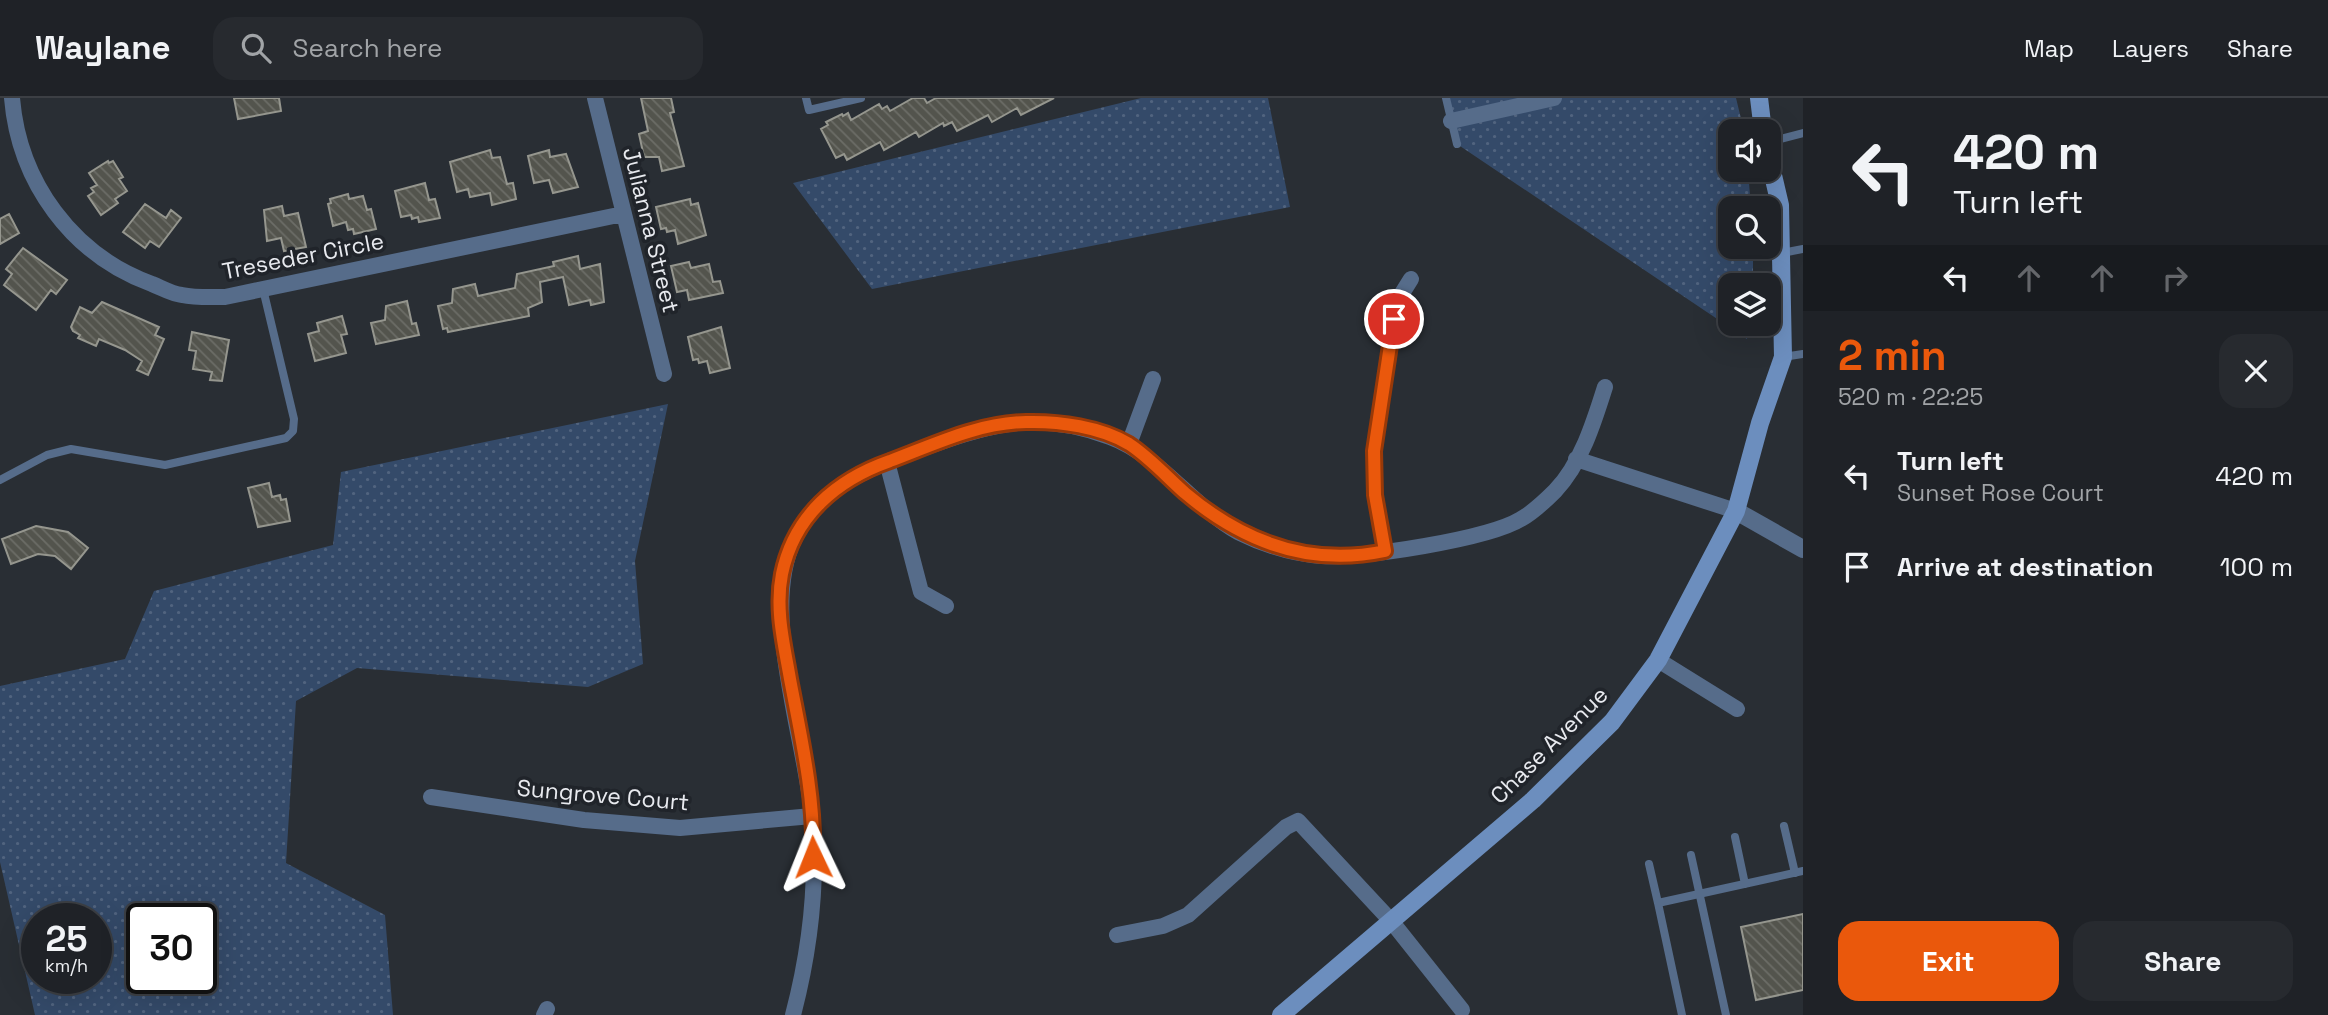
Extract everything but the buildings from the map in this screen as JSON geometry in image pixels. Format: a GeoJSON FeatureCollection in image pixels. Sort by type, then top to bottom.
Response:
{"type":"FeatureCollection","features":[{"type":"Feature","properties":{"kind":"main road"},"geometry":{"type":"LineString","coordinates":[[1759,98],[1762,119]]}},
{"type":"Feature","properties":{"kind":"main road","name":"Chase Avenue"},"geometry":{"type":"LineString","coordinates":[[1281,1015],[1533,800],[1612,722],[1658,660],[1736,511],[1760,423],[1783,357],[1780,205],[1775,182]]}},
{"type":"Feature","properties":{"kind":"street","name":"Treseder Circle"},"geometry":{"type":"LineString","coordinates":[[12,98],[20,143],[36,184],[61,221],[91,251],[125,273],[181,295],[225,297],[623,214]]}},
{"type":"Feature","properties":{"kind":"street","name":"Julianna Street"},"geometry":{"type":"LineString","coordinates":[[595,98],[664,374]]}},
{"type":"Feature","properties":{"kind":"street"},"geometry":{"type":"LineString","coordinates":[[1451,121],[1554,98]]}},
{"type":"Feature","properties":{"kind":"street"},"geometry":{"type":"LineString","coordinates":[[1385,551],[1375,495],[1374,451],[1396,303],[1411,279]]}},
{"type":"Feature","properties":{"kind":"street"},"geometry":{"type":"LineString","coordinates":[[1129,444],[1153,379]]}},
{"type":"Feature","properties":{"kind":"street"},"geometry":{"type":"LineString","coordinates":[[793,1015],[810,924],[812,816],[781,626],[783,572],[799,531],[824,498],[850,477],[982,427],[1005,424],[1072,426],[1129,444],[1212,514],[1259,541],[1323,556],[1385,551],[1460,539],[1521,520],[1555,491],[1576,459],[1605,387]]}},
{"type":"Feature","properties":{"kind":"street"},"geometry":{"type":"LineString","coordinates":[[1576,459],[1736,511],[1803,549]]}},
{"type":"Feature","properties":{"kind":"street"},"geometry":{"type":"LineString","coordinates":[[887,461],[921,592],[946,606]]}},
{"type":"Feature","properties":{"kind":"street"},"geometry":{"type":"LineString","coordinates":[[1658,660],[1737,709]]}},
{"type":"Feature","properties":{"kind":"street","name":"Sungrove Court"},"geometry":{"type":"LineString","coordinates":[[431,797],[584,820],[680,828],[812,816]]}},
{"type":"Feature","properties":{"kind":"street"},"geometry":{"type":"LineString","coordinates":[[1117,935],[1163,926],[1188,915],[1286,827],[1298,821],[1392,922],[1462,1010]]}},
{"type":"Feature","properties":{"kind":"lane"},"geometry":{"type":"LineString","coordinates":[[806,98],[809,110],[861,98]]}},
{"type":"Feature","properties":{"kind":"lane"},"geometry":{"type":"LineString","coordinates":[[1446,98],[1457,144]]}},
{"type":"Feature","properties":{"kind":"lane"},"geometry":{"type":"LineString","coordinates":[[1781,139],[1803,133]]}},
{"type":"Feature","properties":{"kind":"lane"},"geometry":{"type":"LineString","coordinates":[[1782,253],[1803,249]]}},
{"type":"Feature","properties":{"kind":"lane"},"geometry":{"type":"LineString","coordinates":[[0,480],[47,455],[71,449],[165,465],[286,438],[293,431],[294,419],[263,289]]}},
{"type":"Feature","properties":{"kind":"lane"},"geometry":{"type":"LineString","coordinates":[[1783,357],[1803,354]]}},
{"type":"Feature","properties":{"kind":"lane"},"geometry":{"type":"LineString","coordinates":[[1658,903],[1799,872],[1784,826]]}},
{"type":"Feature","properties":{"kind":"lane"},"geometry":{"type":"LineString","coordinates":[[1735,837],[1745,884]]}},
{"type":"Feature","properties":{"kind":"lane"},"geometry":{"type":"LineString","coordinates":[[1691,855],[1726,1015]]}},
{"type":"Feature","properties":{"kind":"lane"},"geometry":{"type":"LineString","coordinates":[[1649,864],[1682,1015]]}},
{"type":"Feature","properties":{"kind":"shaded area"},"geometry":{"type":"Polygon","coordinates":[[[1141,98],[1268,98],[1290,207],[872,289],[793,183],[1141,98]]]}},
{"type":"Feature","properties":{"kind":"shaded area"},"geometry":{"type":"Polygon","coordinates":[[[1446,98],[1736,98],[1741,119],[1718,119],[1718,182],[1749,182],[1750,196],[1718,196],[1718,259],[1753,259],[1753,273],[1718,273],[1718,320],[1457,144],[1446,98]]]}},
{"type":"Feature","properties":{"kind":"shaded area"},"geometry":{"type":"Polygon","coordinates":[[[668,404],[635,561],[643,664],[588,687],[357,668],[296,701],[286,863],[385,915],[393,1015],[35,1015],[30,994],[112,994],[112,903],[21,903],[21,954],[0,862],[0,686],[125,659],[154,591],[333,545],[341,472],[668,404]]]}},
{"type":"Feature","properties":{"kind":"route"},"geometry":{"type":"LineString","coordinates":[[813,857],[814,839],[808,777],[779,608],[783,572],[791,547],[803,523],[824,498],[837,486],[865,469],[982,427],[1028,422],[1052,423],[1091,430],[1129,444],[1203,508],[1239,532],[1259,541],[1301,554],[1323,556],[1346,557],[1385,551],[1375,495],[1374,451],[1394,319]]}}]}
